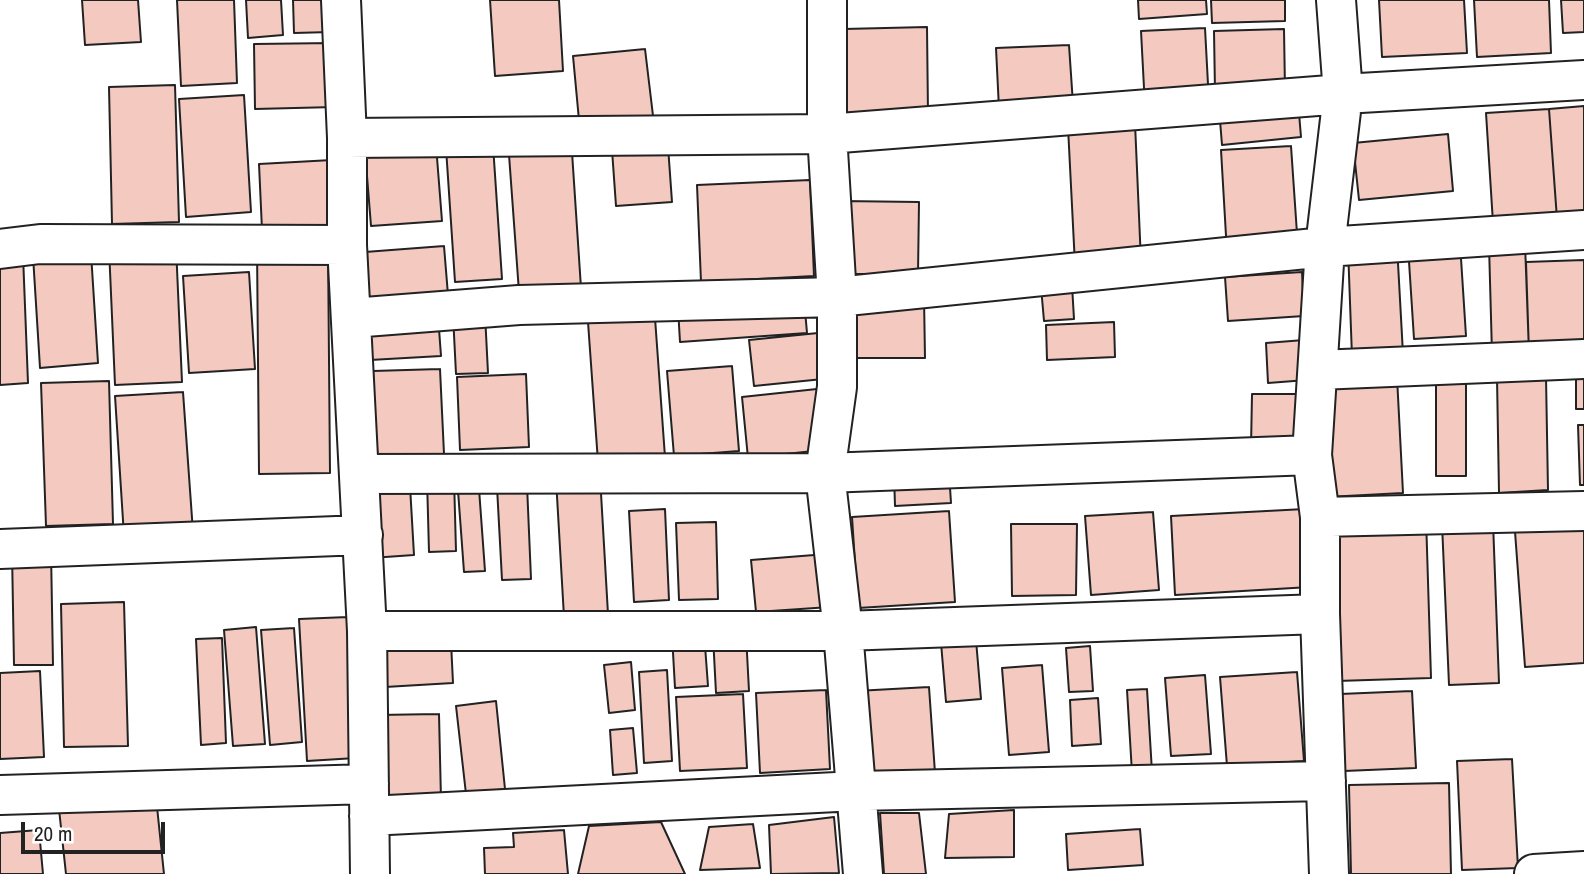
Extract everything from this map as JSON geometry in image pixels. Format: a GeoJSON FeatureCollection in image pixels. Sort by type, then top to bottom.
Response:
{"type":"FeatureCollection","features":[{"type":"Feature","properties":{"kind":"street"},"geometry":{"type":"LineString","coordinates":[[341,0],[347,138],[347,245],[367,631],[370,874]]}},
{"type":"Feature","properties":{"kind":"street"},"geometry":{"type":"LineString","coordinates":[[827,0],[827,134],[837,297],[837,387],[825,472],[843,631],[863,874]]}},
{"type":"Feature","properties":{"kind":"street"},"geometry":{"type":"LineString","coordinates":[[1329,874],[1320,614],[1320,517],[1312,455],[1325,247],[1343,94],[1336,0]]}},
{"type":"Feature","properties":{"kind":"street"},"geometry":{"type":"LineString","coordinates":[[347,138],[827,134],[1343,94],[1584,80]]}},
{"type":"Feature","properties":{"kind":"street"},"geometry":{"type":"LineString","coordinates":[[352,318],[519,305],[837,297],[1325,247],[1584,230]]}},
{"type":"Feature","properties":{"kind":"street"},"geometry":{"type":"LineString","coordinates":[[0,249],[40,244],[347,245]]}},
{"type":"Feature","properties":{"kind":"street"},"geometry":{"type":"LineString","coordinates":[[1318,370],[1584,359]]}},
{"type":"Feature","properties":{"kind":"street"},"geometry":{"type":"LineString","coordinates":[[360,474],[825,472],[1312,455]]}},
{"type":"Feature","properties":{"kind":"street"},"geometry":{"type":"LineString","coordinates":[[1320,517],[1584,511]]}},
{"type":"Feature","properties":{"kind":"street"},"geometry":{"type":"LineString","coordinates":[[0,548],[363,535]]}},
{"type":"Feature","properties":{"kind":"street"},"geometry":{"type":"LineString","coordinates":[[367,631],[843,631],[1320,614]]}},
{"type":"Feature","properties":{"kind":"street"},"geometry":{"type":"LineString","coordinates":[[0,794],[369,800],[1326,781]]}},
{"type":"Feature","properties":{"kind":"street"},"geometry":{"type":"LineString","coordinates":[[1534,874],[1584,872]]}},
{"type":"Feature","properties":{"kind":"building"},"geometry":{"type":"Polygon","coordinates":[[[82,0],[138,0],[141,42],[85,45],[82,0]]]}},
{"type":"Feature","properties":{"kind":"building"},"geometry":{"type":"Polygon","coordinates":[[[177,0],[234,0],[237,83],[181,86],[177,0]]]}},
{"type":"Feature","properties":{"kind":"building"},"geometry":{"type":"Polygon","coordinates":[[[246,0],[281,0],[283,35],[248,38],[246,0]]]}},
{"type":"Feature","properties":{"kind":"building"},"geometry":{"type":"Polygon","coordinates":[[[293,0],[330,0],[331,32],[294,33],[293,0]]]}},
{"type":"Feature","properties":{"kind":"building"},"geometry":{"type":"Polygon","coordinates":[[[490,0],[559,0],[563,71],[495,76],[490,0]]]}},
{"type":"Feature","properties":{"kind":"building"},"geometry":{"type":"Polygon","coordinates":[[[1138,0],[1206,0],[1207,14],[1139,19],[1138,0]]]}},
{"type":"Feature","properties":{"kind":"building"},"geometry":{"type":"Polygon","coordinates":[[[1211,0],[1285,0],[1285,21],[1212,23],[1211,0]]]}},
{"type":"Feature","properties":{"kind":"building"},"geometry":{"type":"Polygon","coordinates":[[[1379,0],[1464,0],[1467,53],[1382,57],[1379,0]]]}},
{"type":"Feature","properties":{"kind":"building"},"geometry":{"type":"Polygon","coordinates":[[[1474,0],[1549,0],[1551,53],[1477,57],[1474,0]]]}},
{"type":"Feature","properties":{"kind":"building"},"geometry":{"type":"Polygon","coordinates":[[[1561,0],[1584,0],[1584,32],[1563,33],[1561,0]]]}},
{"type":"Feature","properties":{"kind":"building"},"geometry":{"type":"Polygon","coordinates":[[[927,27],[928,114],[846,115],[844,29],[927,27]]]}},
{"type":"Feature","properties":{"kind":"building"},"geometry":{"type":"Polygon","coordinates":[[[1205,28],[1209,103],[1145,107],[1141,31],[1205,28]]]}},
{"type":"Feature","properties":{"kind":"building"},"geometry":{"type":"Polygon","coordinates":[[[1284,29],[1285,90],[1215,92],[1214,31],[1284,29]]]}},
{"type":"Feature","properties":{"kind":"building"},"geometry":{"type":"Polygon","coordinates":[[[334,43],[335,107],[255,109],[254,44],[334,43]]]}},
{"type":"Feature","properties":{"kind":"building"},"geometry":{"type":"Polygon","coordinates":[[[1069,45],[1073,104],[999,109],[996,48],[1069,45]]]}},
{"type":"Feature","properties":{"kind":"building"},"geometry":{"type":"Polygon","coordinates":[[[645,49],[654,124],[580,131],[573,56],[645,49]]]}},
{"type":"Feature","properties":{"kind":"building"},"geometry":{"type":"Polygon","coordinates":[[[175,85],[179,222],[112,224],[109,87],[175,85]]]}},
{"type":"Feature","properties":{"kind":"building"},"geometry":{"type":"Polygon","coordinates":[[[244,95],[251,212],[186,217],[179,99],[244,95]]]}},
{"type":"Feature","properties":{"kind":"building"},"geometry":{"type":"Polygon","coordinates":[[[1298,101],[1301,137],[1222,145],[1219,108],[1298,101]]]}},
{"type":"Feature","properties":{"kind":"building"},"geometry":{"type":"Polygon","coordinates":[[[1584,106],[1584,217],[1557,219],[1549,109],[1584,106]]]}},
{"type":"Feature","properties":{"kind":"building"},"geometry":{"type":"Polygon","coordinates":[[[1549,109],[1557,219],[1493,223],[1486,113],[1549,109]]]}},
{"type":"Feature","properties":{"kind":"building"},"geometry":{"type":"Polygon","coordinates":[[[1135,123],[1141,262],[1075,265],[1068,127],[1135,123]]]}},
{"type":"Feature","properties":{"kind":"building"},"geometry":{"type":"Polygon","coordinates":[[[1448,134],[1453,191],[1359,200],[1353,143],[1448,134]]]}},
{"type":"Feature","properties":{"kind":"building"},"geometry":{"type":"Polygon","coordinates":[[[571,137],[581,288],[519,292],[508,141],[571,137]]]}},
{"type":"Feature","properties":{"kind":"building"},"geometry":{"type":"Polygon","coordinates":[[[436,145],[442,221],[371,226],[365,151],[436,145]]]}},
{"type":"Feature","properties":{"kind":"building"},"geometry":{"type":"Polygon","coordinates":[[[493,145],[502,279],[455,282],[446,148],[493,145]]]}},
{"type":"Feature","properties":{"kind":"building"},"geometry":{"type":"Polygon","coordinates":[[[668,146],[672,202],[616,206],[612,150],[668,146]]]}},
{"type":"Feature","properties":{"kind":"building"},"geometry":{"type":"Polygon","coordinates":[[[1291,146],[1298,248],[1227,253],[1221,150],[1291,146]]]}},
{"type":"Feature","properties":{"kind":"building"},"geometry":{"type":"Polygon","coordinates":[[[332,160],[335,226],[262,230],[259,164],[332,160]]]}},
{"type":"Feature","properties":{"kind":"building"},"geometry":{"type":"Polygon","coordinates":[[[810,180],[814,276],[701,282],[697,185],[810,180]]]}},
{"type":"Feature","properties":{"kind":"building"},"geometry":{"type":"Polygon","coordinates":[[[841,201],[919,202],[918,274],[840,274],[841,201]]]}},
{"type":"Feature","properties":{"kind":"building"},"geometry":{"type":"Polygon","coordinates":[[[1460,243],[1466,336],[1414,339],[1408,246],[1460,243]]]}},
{"type":"Feature","properties":{"kind":"building"},"geometry":{"type":"Polygon","coordinates":[[[1525,243],[1529,353],[1492,354],[1489,245],[1525,243]]]}},
{"type":"Feature","properties":{"kind":"building"},"geometry":{"type":"Polygon","coordinates":[[[1397,245],[1403,354],[1352,357],[1348,248],[1397,245]]]}},
{"type":"Feature","properties":{"kind":"building"},"geometry":{"type":"Polygon","coordinates":[[[176,246],[182,382],[115,385],[109,248],[176,246]]]}},
{"type":"Feature","properties":{"kind":"building"},"geometry":{"type":"Polygon","coordinates":[[[257,246],[328,246],[330,473],[259,474],[257,246]]]}},
{"type":"Feature","properties":{"kind":"building"},"geometry":{"type":"Polygon","coordinates":[[[444,246],[448,295],[369,301],[365,252],[444,246]]]}},
{"type":"Feature","properties":{"kind":"building"},"geometry":{"type":"Polygon","coordinates":[[[91,253],[98,363],[40,368],[33,256],[91,253]]]}},
{"type":"Feature","properties":{"kind":"building"},"geometry":{"type":"Polygon","coordinates":[[[23,255],[28,383],[0,385],[0,256],[23,255]]]}},
{"type":"Feature","properties":{"kind":"building"},"geometry":{"type":"Polygon","coordinates":[[[1584,260],[1584,351],[1529,353],[1526,262],[1584,260]]]}},
{"type":"Feature","properties":{"kind":"building"},"geometry":{"type":"Polygon","coordinates":[[[249,272],[255,369],[189,373],[183,276],[249,272]]]}},
{"type":"Feature","properties":{"kind":"building"},"geometry":{"type":"Polygon","coordinates":[[[1302,272],[1304,316],[1228,321],[1225,277],[1302,272]]]}},
{"type":"Feature","properties":{"kind":"building"},"geometry":{"type":"Polygon","coordinates":[[[1072,285],[1074,319],[1044,321],[1041,287],[1072,285]]]}},
{"type":"Feature","properties":{"kind":"building"},"geometry":{"type":"Polygon","coordinates":[[[852,297],[924,297],[925,358],[852,358],[852,297]]]}},
{"type":"Feature","properties":{"kind":"building"},"geometry":{"type":"Polygon","coordinates":[[[804,299],[807,333],[680,342],[678,308],[804,299]]]}},
{"type":"Feature","properties":{"kind":"building"},"geometry":{"type":"Polygon","coordinates":[[[654,304],[665,457],[598,462],[587,308],[654,304]]]}},
{"type":"Feature","properties":{"kind":"building"},"geometry":{"type":"Polygon","coordinates":[[[485,314],[488,373],[456,374],[453,315],[485,314]]]}},
{"type":"Feature","properties":{"kind":"building"},"geometry":{"type":"Polygon","coordinates":[[[438,315],[441,356],[370,360],[367,320],[438,315]]]}},
{"type":"Feature","properties":{"kind":"building"},"geometry":{"type":"Polygon","coordinates":[[[1114,322],[1115,357],[1047,360],[1046,325],[1114,322]]]}},
{"type":"Feature","properties":{"kind":"building"},"geometry":{"type":"Polygon","coordinates":[[[818,333],[823,379],[754,386],[749,340],[818,333]]]}},
{"type":"Feature","properties":{"kind":"building"},"geometry":{"type":"Polygon","coordinates":[[[1304,340],[1307,380],[1268,383],[1266,343],[1304,340]]]}},
{"type":"Feature","properties":{"kind":"building"},"geometry":{"type":"Polygon","coordinates":[[[732,366],[739,451],[674,456],[667,371],[732,366]]]}},
{"type":"Feature","properties":{"kind":"building"},"geometry":{"type":"Polygon","coordinates":[[[1576,366],[1584,366],[1584,409],[1576,409],[1576,366]]]}},
{"type":"Feature","properties":{"kind":"building"},"geometry":{"type":"Polygon","coordinates":[[[440,369],[444,454],[376,458],[373,371],[440,369]]]}},
{"type":"Feature","properties":{"kind":"building"},"geometry":{"type":"Polygon","coordinates":[[[526,374],[529,447],[460,450],[457,377],[526,374]]]}},
{"type":"Feature","properties":{"kind":"building"},"geometry":{"type":"Polygon","coordinates":[[[1397,377],[1403,493],[1327,497],[1321,381],[1397,377]]]}},
{"type":"Feature","properties":{"kind":"building"},"geometry":{"type":"Polygon","coordinates":[[[1546,377],[1548,490],[1499,493],[1497,378],[1546,377]]]}},
{"type":"Feature","properties":{"kind":"building"},"geometry":{"type":"Polygon","coordinates":[[[109,381],[113,524],[46,526],[41,383],[109,381]]]}},
{"type":"Feature","properties":{"kind":"building"},"geometry":{"type":"Polygon","coordinates":[[[1466,383],[1466,476],[1436,476],[1436,384],[1466,383]]]}},
{"type":"Feature","properties":{"kind":"building"},"geometry":{"type":"Polygon","coordinates":[[[817,389],[823,450],[748,458],[742,397],[817,389]]]}},
{"type":"Feature","properties":{"kind":"building"},"geometry":{"type":"Polygon","coordinates":[[[183,392],[193,532],[124,536],[115,396],[183,392]]]}},
{"type":"Feature","properties":{"kind":"building"},"geometry":{"type":"Polygon","coordinates":[[[1252,394],[1302,394],[1301,448],[1251,447],[1252,394]]]}},
{"type":"Feature","properties":{"kind":"building"},"geometry":{"type":"Polygon","coordinates":[[[1578,425],[1584,425],[1584,485],[1580,485],[1578,425]]]}},
{"type":"Feature","properties":{"kind":"building"},"geometry":{"type":"Polygon","coordinates":[[[949,472],[951,503],[895,506],[894,474],[949,472]]]}},
{"type":"Feature","properties":{"kind":"building"},"geometry":{"type":"Polygon","coordinates":[[[478,475],[485,571],[464,572],[457,477],[478,475]]]}},
{"type":"Feature","properties":{"kind":"building"},"geometry":{"type":"Polygon","coordinates":[[[600,476],[608,614],[564,617],[556,479],[600,476]]]}},
{"type":"Feature","properties":{"kind":"building"},"geometry":{"type":"Polygon","coordinates":[[[454,478],[456,551],[429,552],[427,479],[454,478]]]}},
{"type":"Feature","properties":{"kind":"building"},"geometry":{"type":"Polygon","coordinates":[[[527,485],[531,579],[502,580],[497,487],[527,485]]]}},
{"type":"Feature","properties":{"kind":"building"},"geometry":{"type":"Polygon","coordinates":[[[410,486],[414,555],[371,558],[368,489],[410,486]]]}},
{"type":"Feature","properties":{"kind":"building"},"geometry":{"type":"Polygon","coordinates":[[[665,509],[669,600],[634,602],[629,511],[665,509]]]}},
{"type":"Feature","properties":{"kind":"building"},"geometry":{"type":"Polygon","coordinates":[[[1305,509],[1310,587],[1175,595],[1171,516],[1305,509]]]}},
{"type":"Feature","properties":{"kind":"building"},"geometry":{"type":"Polygon","coordinates":[[[949,511],[955,602],[858,608],[852,517],[949,511]]]}},
{"type":"Feature","properties":{"kind":"building"},"geometry":{"type":"Polygon","coordinates":[[[1153,512],[1159,590],[1091,595],[1085,516],[1153,512]]]}},
{"type":"Feature","properties":{"kind":"building"},"geometry":{"type":"Polygon","coordinates":[[[1584,512],[1584,663],[1525,667],[1514,518],[1584,512]]]}},
{"type":"Feature","properties":{"kind":"building"},"geometry":{"type":"Polygon","coordinates":[[[1426,517],[1431,678],[1337,681],[1332,521],[1426,517]]]}},
{"type":"Feature","properties":{"kind":"building"},"geometry":{"type":"Polygon","coordinates":[[[716,522],[718,599],[679,600],[676,523],[716,522]]]}},
{"type":"Feature","properties":{"kind":"building"},"geometry":{"type":"Polygon","coordinates":[[[1493,522],[1499,683],[1449,685],[1442,524],[1493,522]]]}},
{"type":"Feature","properties":{"kind":"building"},"geometry":{"type":"Polygon","coordinates":[[[1011,524],[1077,524],[1076,595],[1012,596],[1011,524]]]}},
{"type":"Feature","properties":{"kind":"building"},"geometry":{"type":"Polygon","coordinates":[[[51,551],[53,665],[14,665],[12,552],[51,551]]]}},
{"type":"Feature","properties":{"kind":"building"},"geometry":{"type":"Polygon","coordinates":[[[827,554],[830,607],[756,612],[751,560],[827,554]]]}},
{"type":"Feature","properties":{"kind":"building"},"geometry":{"type":"Polygon","coordinates":[[[124,602],[128,746],[64,747],[61,604],[124,602]]]}},
{"type":"Feature","properties":{"kind":"building"},"geometry":{"type":"Polygon","coordinates":[[[348,617],[356,758],[307,761],[299,619],[348,617]]]}},
{"type":"Feature","properties":{"kind":"building"},"geometry":{"type":"Polygon","coordinates":[[[256,627],[265,744],[233,746],[224,630],[256,627]]]}},
{"type":"Feature","properties":{"kind":"building"},"geometry":{"type":"Polygon","coordinates":[[[294,628],[302,742],[270,745],[261,630],[294,628]]]}},
{"type":"Feature","properties":{"kind":"building"},"geometry":{"type":"Polygon","coordinates":[[[975,628],[981,699],[946,702],[940,631],[975,628]]]}},
{"type":"Feature","properties":{"kind":"building"},"geometry":{"type":"Polygon","coordinates":[[[704,632],[708,686],[675,688],[672,635],[704,632]]]}},
{"type":"Feature","properties":{"kind":"building"},"geometry":{"type":"Polygon","coordinates":[[[746,634],[749,691],[716,693],[713,636],[746,634]]]}},
{"type":"Feature","properties":{"kind":"building"},"geometry":{"type":"Polygon","coordinates":[[[222,638],[226,743],[201,745],[196,639],[222,638]]]}},
{"type":"Feature","properties":{"kind":"building"},"geometry":{"type":"Polygon","coordinates":[[[451,642],[453,683],[385,687],[382,647],[451,642]]]}},
{"type":"Feature","properties":{"kind":"building"},"geometry":{"type":"Polygon","coordinates":[[[1090,646],[1093,691],[1069,692],[1066,648],[1090,646]]]}},
{"type":"Feature","properties":{"kind":"building"},"geometry":{"type":"Polygon","coordinates":[[[631,662],[635,710],[609,713],[604,665],[631,662]]]}},
{"type":"Feature","properties":{"kind":"building"},"geometry":{"type":"Polygon","coordinates":[[[1042,665],[1049,752],[1009,755],[1002,668],[1042,665]]]}},
{"type":"Feature","properties":{"kind":"building"},"geometry":{"type":"Polygon","coordinates":[[[667,670],[672,761],[644,763],[639,672],[667,670]]]}},
{"type":"Feature","properties":{"kind":"building"},"geometry":{"type":"Polygon","coordinates":[[[40,671],[44,757],[0,759],[0,673],[40,671]]]}},
{"type":"Feature","properties":{"kind":"building"},"geometry":{"type":"Polygon","coordinates":[[[1297,672],[1304,761],[1227,766],[1220,677],[1297,672]]]}},
{"type":"Feature","properties":{"kind":"building"},"geometry":{"type":"Polygon","coordinates":[[[1205,675],[1211,754],[1171,756],[1165,678],[1205,675]]]}},
{"type":"Feature","properties":{"kind":"building"},"geometry":{"type":"Polygon","coordinates":[[[929,687],[935,773],[861,777],[856,691],[929,687]]]}},
{"type":"Feature","properties":{"kind":"building"},"geometry":{"type":"Polygon","coordinates":[[[1147,689],[1152,772],[1132,773],[1127,690],[1147,689]]]}},
{"type":"Feature","properties":{"kind":"building"},"geometry":{"type":"Polygon","coordinates":[[[826,690],[830,769],[760,773],[756,693],[826,690]]]}},
{"type":"Feature","properties":{"kind":"building"},"geometry":{"type":"Polygon","coordinates":[[[1412,691],[1416,768],[1344,771],[1340,694],[1412,691]]]}},
{"type":"Feature","properties":{"kind":"building"},"geometry":{"type":"Polygon","coordinates":[[[743,694],[747,768],[680,771],[676,697],[743,694]]]}},
{"type":"Feature","properties":{"kind":"building"},"geometry":{"type":"Polygon","coordinates":[[[1098,698],[1101,744],[1072,746],[1070,700],[1098,698]]]}},
{"type":"Feature","properties":{"kind":"building"},"geometry":{"type":"Polygon","coordinates":[[[496,701],[505,789],[466,794],[456,706],[496,701]]]}},
{"type":"Feature","properties":{"kind":"building"},"geometry":{"type":"Polygon","coordinates":[[[439,714],[441,800],[380,802],[377,715],[439,714]]]}},
{"type":"Feature","properties":{"kind":"building"},"geometry":{"type":"Polygon","coordinates":[[[633,728],[637,773],[613,775],[610,730],[633,728]]]}},
{"type":"Feature","properties":{"kind":"building"},"geometry":{"type":"Polygon","coordinates":[[[1512,759],[1518,868],[1462,870],[1457,761],[1512,759]]]}},
{"type":"Feature","properties":{"kind":"building"},"geometry":{"type":"Polygon","coordinates":[[[1449,783],[1451,874],[1351,874],[1349,785],[1449,783]]]}},
{"type":"Feature","properties":{"kind":"building"},"geometry":{"type":"Polygon","coordinates":[[[156,797],[164,874],[66,874],[59,809],[156,797]]]}},
{"type":"Feature","properties":{"kind":"building"},"geometry":{"type":"Polygon","coordinates":[[[1014,810],[1014,857],[945,858],[949,814],[1014,810]]]}},
{"type":"Feature","properties":{"kind":"building"},"geometry":{"type":"Polygon","coordinates":[[[880,813],[919,813],[926,874],[884,874],[880,813]]]}},
{"type":"Feature","properties":{"kind":"building"},"geometry":{"type":"Polygon","coordinates":[[[834,817],[839,873],[771,874],[769,825],[834,817]]]}},
{"type":"Feature","properties":{"kind":"building"},"geometry":{"type":"Polygon","coordinates":[[[661,822],[685,874],[578,874],[589,826],[661,822]]]}},
{"type":"Feature","properties":{"kind":"building"},"geometry":{"type":"Polygon","coordinates":[[[753,824],[760,868],[700,870],[709,827],[753,824]]]}},
{"type":"Feature","properties":{"kind":"building"},"geometry":{"type":"Polygon","coordinates":[[[1140,829],[1143,865],[1068,870],[1066,834],[1140,829]]]}},
{"type":"Feature","properties":{"kind":"building"},"geometry":{"type":"Polygon","coordinates":[[[39,830],[43,874],[0,874],[0,833],[39,830]]]}},
{"type":"Feature","properties":{"kind":"building"},"geometry":{"type":"Polygon","coordinates":[[[564,830],[568,874],[485,874],[484,848],[514,847],[513,833],[564,830]]]}}]}
